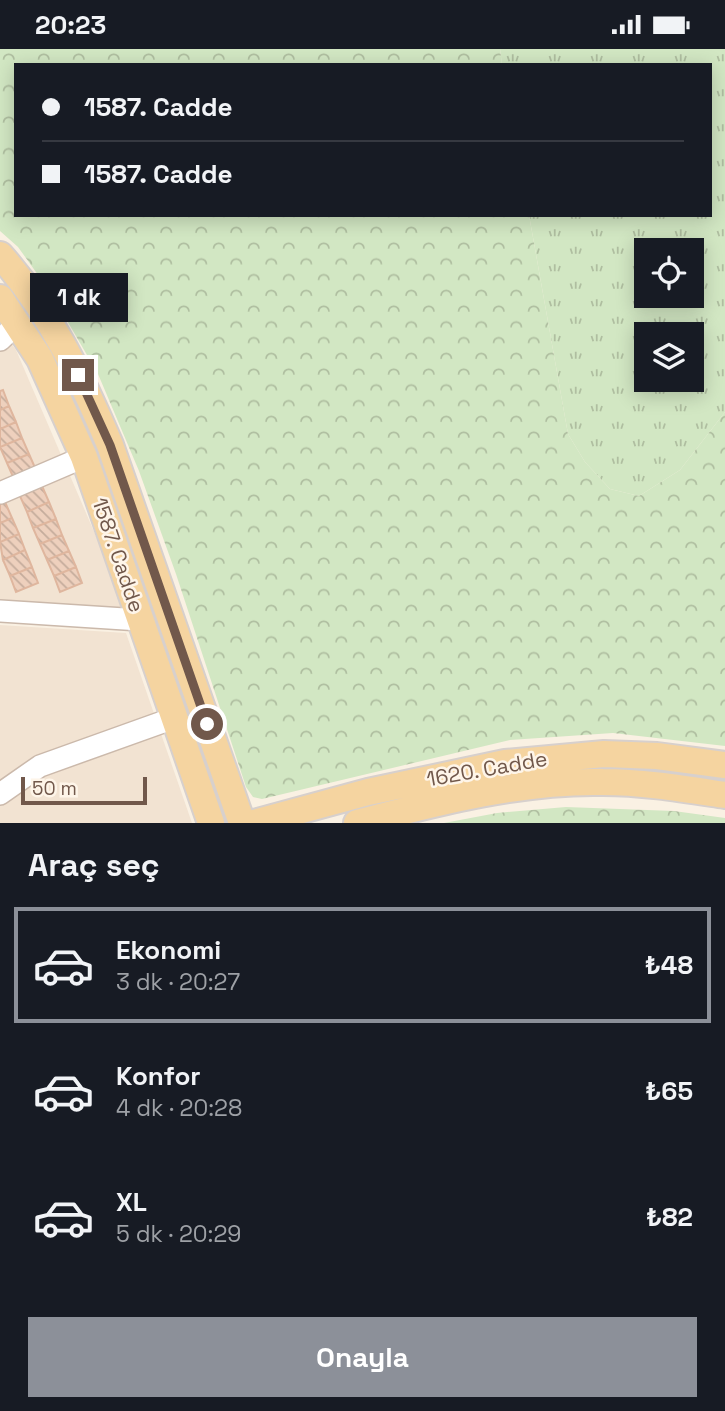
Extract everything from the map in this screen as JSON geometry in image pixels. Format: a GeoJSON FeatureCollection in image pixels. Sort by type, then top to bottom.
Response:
{"type":"FeatureCollection","features":[{"type":"Feature","properties":{"kind":"main road","name":"1587. Cadde"},"geometry":{"type":"LineString","coordinates":[[0,255],[41,306],[87,392],[110,445],[242,823]]}},
{"type":"Feature","properties":{"kind":"main road","name":"1587. Cadde"},"geometry":{"type":"LineString","coordinates":[[0,298],[9,332],[45,369],[84,457],[211,823]]}},
{"type":"Feature","properties":{"kind":"main road","name":"1620. Cadde"},"geometry":{"type":"LineString","coordinates":[[254,823],[368,792],[517,761],[604,754],[657,756],[725,765]]}},
{"type":"Feature","properties":{"kind":"main road","name":"1620. Cadde"},"geometry":{"type":"LineString","coordinates":[[357,823],[512,789],[553,784],[603,782],[652,785],[725,795]]}},
{"type":"Feature","properties":{"kind":"street"},"geometry":{"type":"LineString","coordinates":[[0,493],[84,457]]}},
{"type":"Feature","properties":{"kind":"street"},"geometry":{"type":"LineString","coordinates":[[0,611],[140,620]]}},
{"type":"Feature","properties":{"kind":"street"},"geometry":{"type":"LineString","coordinates":[[0,794],[40,766],[174,718]]}},
{"type":"Feature","properties":{"kind":"shaded area"},"geometry":{"type":"Polygon","coordinates":[[[0,328],[16,350],[123,599],[121,608],[113,612],[0,601],[0,328]]]}},
{"type":"Feature","properties":{"kind":"shaded area"},"geometry":{"type":"Polygon","coordinates":[[[0,625],[126,633],[192,823],[0,823],[0,625]]]}},
{"type":"Feature","properties":{"kind":"green space"},"geometry":{"type":"Polygon","coordinates":[[[0,49],[500,49],[502,63],[14,63],[14,217],[529,217],[568,434],[585,462],[610,489],[639,496],[680,470],[725,412],[725,746],[613,733],[510,740],[262,799],[253,797],[246,787],[139,471],[98,374],[51,293],[18,247],[0,231],[0,49]]]}},
{"type":"Feature","properties":{"kind":"green space"},"geometry":{"type":"Polygon","coordinates":[[[500,49],[725,49],[725,412],[680,470],[639,496],[610,489],[585,462],[568,434],[529,217],[712,217],[712,63],[502,63],[500,49]]]}},
{"type":"Feature","properties":{"kind":"green space"},"geometry":{"type":"Polygon","coordinates":[[[566,807],[674,811],[725,818],[725,823],[444,823],[497,813],[566,807]]]}},
{"type":"Feature","properties":{"kind":"building"},"geometry":{"type":"Polygon","coordinates":[[[3,390],[9,406],[0,410],[0,391],[3,390]]]}},
{"type":"Feature","properties":{"kind":"building"},"geometry":{"type":"Polygon","coordinates":[[[9,406],[16,422],[0,429],[0,410],[9,406]]]}},
{"type":"Feature","properties":{"kind":"building"},"geometry":{"type":"Polygon","coordinates":[[[16,422],[22,438],[0,447],[0,429],[16,422]]]}},
{"type":"Feature","properties":{"kind":"building"},"geometry":{"type":"Polygon","coordinates":[[[22,438],[29,454],[7,463],[0,447],[22,438]]]}},
{"type":"Feature","properties":{"kind":"building"},"geometry":{"type":"Polygon","coordinates":[[[29,454],[36,470],[14,479],[7,463],[29,454]]]}},
{"type":"Feature","properties":{"kind":"building"},"geometry":{"type":"Polygon","coordinates":[[[42,486],[49,502],[27,512],[20,496],[42,486]]]}},
{"type":"Feature","properties":{"kind":"building"},"geometry":{"type":"Polygon","coordinates":[[[5,502],[12,518],[0,523],[0,504],[5,502]]]}},
{"type":"Feature","properties":{"kind":"building"},"geometry":{"type":"Polygon","coordinates":[[[49,502],[56,519],[33,528],[27,512],[49,502]]]}},
{"type":"Feature","properties":{"kind":"building"},"geometry":{"type":"Polygon","coordinates":[[[12,518],[19,534],[0,542],[0,523],[12,518]]]}},
{"type":"Feature","properties":{"kind":"building"},"geometry":{"type":"Polygon","coordinates":[[[56,519],[62,535],[40,544],[33,528],[56,519]]]}},
{"type":"Feature","properties":{"kind":"building"},"geometry":{"type":"Polygon","coordinates":[[[19,534],[25,550],[3,560],[0,542],[19,534]]]}},
{"type":"Feature","properties":{"kind":"building"},"geometry":{"type":"Polygon","coordinates":[[[62,535],[69,551],[47,560],[40,544],[62,535]]]}},
{"type":"Feature","properties":{"kind":"building"},"geometry":{"type":"Polygon","coordinates":[[[25,550],[32,567],[10,576],[3,560],[25,550]]]}},
{"type":"Feature","properties":{"kind":"building"},"geometry":{"type":"Polygon","coordinates":[[[69,551],[76,567],[54,576],[47,560],[69,551]]]}},
{"type":"Feature","properties":{"kind":"building"},"geometry":{"type":"Polygon","coordinates":[[[32,567],[38,583],[16,592],[10,576],[32,567]]]}},
{"type":"Feature","properties":{"kind":"building"},"geometry":{"type":"Polygon","coordinates":[[[76,567],[82,583],[60,592],[54,576],[76,567]]]}},
{"type":"Feature","properties":{"kind":"route"},"geometry":{"type":"LineString","coordinates":[[78,375],[110,445],[207,724]]}}]}
